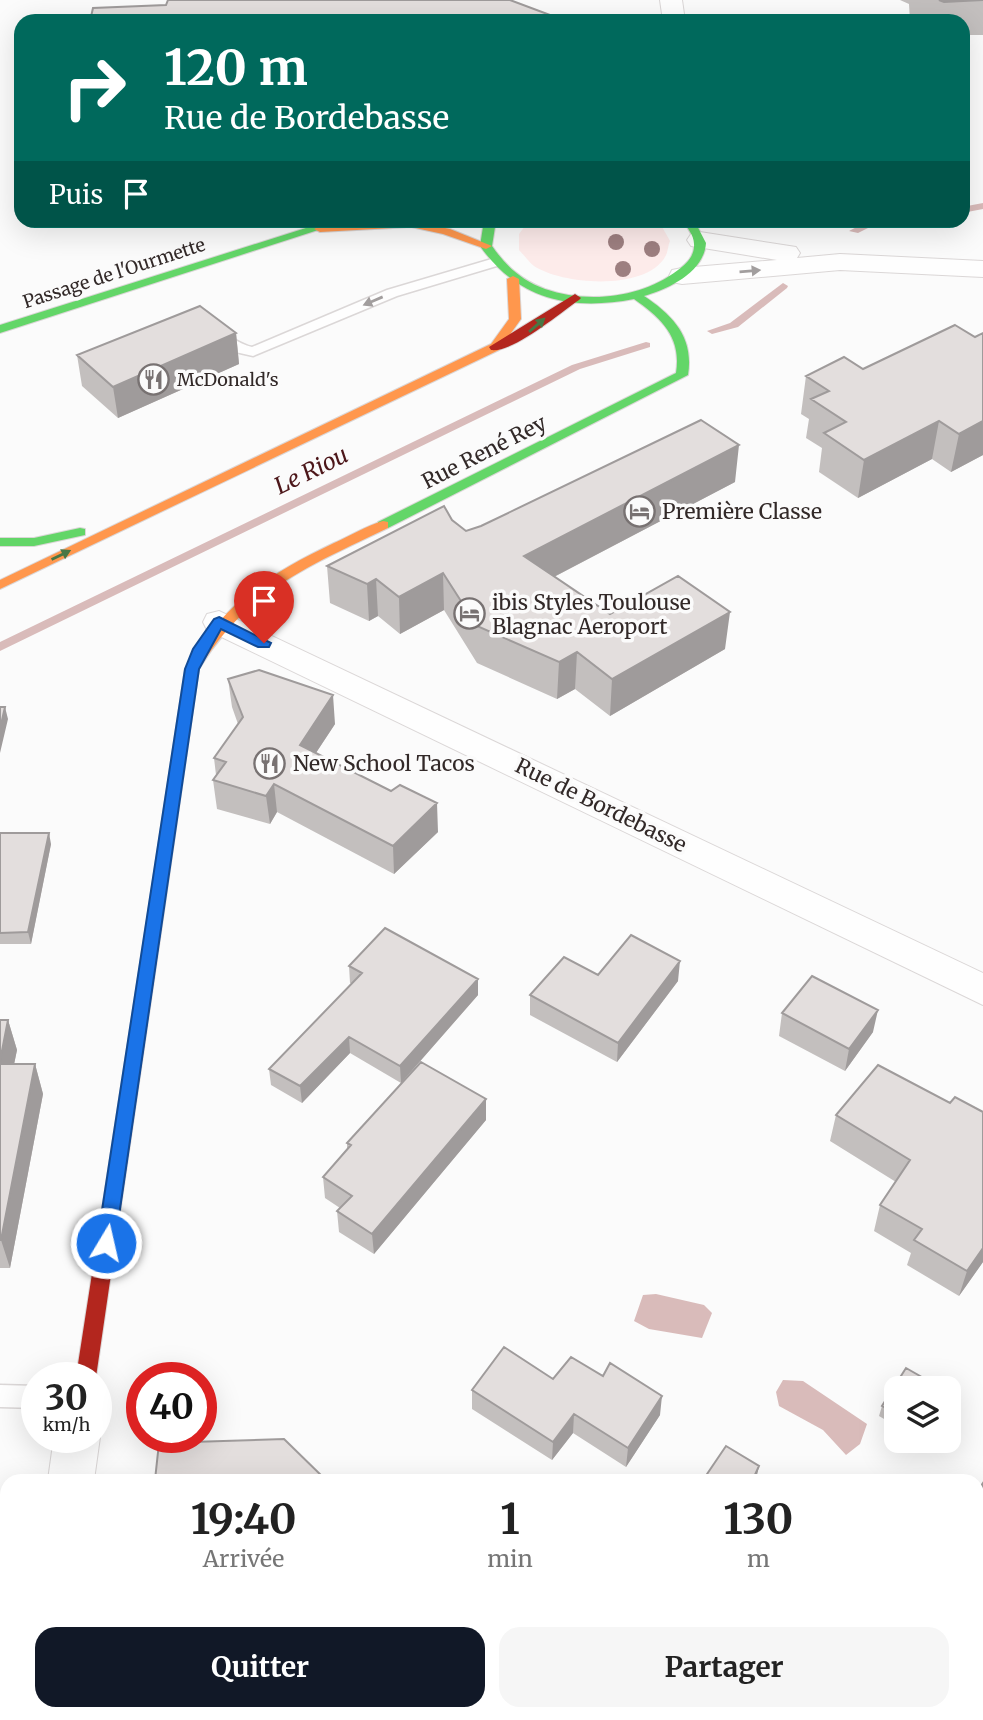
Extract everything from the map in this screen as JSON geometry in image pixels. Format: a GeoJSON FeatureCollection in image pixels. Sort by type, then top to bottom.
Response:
{"type":"FeatureCollection","features":[{"type":"Feature","properties":{"kind":"main road","name":"Passage de l'Ourmette"},"geometry":{"type":"LineString","coordinates":[[0,329],[320,229],[332,228]]}},
{"type":"Feature","properties":{"kind":"main road","name":"Passage de l'Ourmette"},"geometry":{"type":"LineString","coordinates":[[429,228],[486,246]]}},
{"type":"Feature","properties":{"kind":"main road"},"geometry":{"type":"LineString","coordinates":[[489,228],[486,246],[495,262],[513,279],[575,298],[635,295],[667,285],[682,276],[697,258],[694,230]]}},
{"type":"Feature","properties":{"kind":"main road"},"geometry":{"type":"LineString","coordinates":[[495,347],[515,319],[513,279]]}},
{"type":"Feature","properties":{"kind":"main road","name":"Rue René Rey"},"geometry":{"type":"LineString","coordinates":[[88,1362],[192,669],[200,649],[219,622],[267,583],[682,375],[687,362],[686,347],[671,322],[635,295]]}},
{"type":"Feature","properties":{"kind":"main road"},"geometry":{"type":"LineString","coordinates":[[0,585],[495,347],[521,337],[544,318],[566,308],[575,298]]}},
{"type":"Feature","properties":{"kind":"main road"},"geometry":{"type":"LineString","coordinates":[[0,542],[34,542],[84,531],[178,498]]}},
{"type":"Feature","properties":{"kind":"street"},"geometry":{"type":"LineString","coordinates":[[694,230],[840,262]]}},
{"type":"Feature","properties":{"kind":"street"},"geometry":{"type":"LineString","coordinates":[[682,276],[840,262],[983,269]]}},
{"type":"Feature","properties":{"kind":"street","name":"Rue de Bordebasse"},"geometry":{"type":"LineString","coordinates":[[219,622],[983,990]]}},
{"type":"Feature","properties":{"kind":"street"},"geometry":{"type":"LineString","coordinates":[[72,1474],[75,1453]]}},
{"type":"Feature","properties":{"kind":"lane"},"geometry":{"type":"LineString","coordinates":[[198,328],[208,330],[236,348],[253,352],[392,293],[495,262]]}},
{"type":"Feature","properties":{"kind":"lane"},"geometry":{"type":"LineString","coordinates":[[0,1396],[21,1397]]}},
{"type":"Feature","properties":{"kind":"shaded area"},"geometry":{"type":"Polygon","coordinates":[[[524,228],[663,228],[670,241],[666,255],[655,268],[622,280],[603,281],[564,277],[534,266],[519,250],[519,234],[524,228]]]}},
{"type":"Feature","properties":{"kind":"shaded area"},"geometry":{"type":"Polygon","coordinates":[[[656,1294],[704,1305],[712,1313],[702,1338],[649,1329],[634,1321],[643,1295],[656,1294]]]}},
{"type":"Feature","properties":{"kind":"shaded area"},"geometry":{"type":"Polygon","coordinates":[[[783,1380],[803,1381],[867,1424],[860,1444],[846,1455],[823,1430],[779,1406],[776,1392],[783,1380]]]}},
{"type":"Feature","properties":{"kind":"building"},"geometry":{"type":"Polygon","coordinates":[[[168,0],[510,0],[547,14],[92,14],[93,8],[166,5],[168,0]]]}},
{"type":"Feature","properties":{"kind":"building"},"geometry":{"type":"Polygon","coordinates":[[[939,0],[983,0],[944,2],[939,0]]]}},
{"type":"Feature","properties":{"kind":"building"},"geometry":{"type":"Polygon","coordinates":[[[200,306],[236,333],[113,387],[77,355],[200,306]]]}},
{"type":"Feature","properties":{"kind":"building"},"geometry":{"type":"Polygon","coordinates":[[[955,325],[975,337],[983,333],[983,421],[959,434],[939,421],[864,460],[824,433],[846,422],[811,399],[829,391],[806,376],[844,357],[863,369],[955,325]]]}},
{"type":"Feature","properties":{"kind":"building"},"geometry":{"type":"Polygon","coordinates":[[[701,420],[739,445],[524,556],[610,614],[678,576],[730,612],[612,679],[577,652],[559,662],[477,626],[443,573],[399,597],[376,579],[367,584],[327,566],[444,506],[452,520],[466,531],[481,526],[701,420]]]}},
{"type":"Feature","properties":{"kind":"building"},"geometry":{"type":"Polygon","coordinates":[[[259,670],[333,695],[300,745],[391,791],[400,785],[437,803],[393,846],[274,784],[266,796],[213,780],[226,762],[214,758],[243,717],[228,679],[259,670]]]}},
{"type":"Feature","properties":{"kind":"building"},"geometry":{"type":"Polygon","coordinates":[[[0,707],[5,707],[0,729],[0,707]]]}},
{"type":"Feature","properties":{"kind":"building"},"geometry":{"type":"Polygon","coordinates":[[[0,833],[49,833],[28,932],[0,933],[0,833]]]}},
{"type":"Feature","properties":{"kind":"building"},"geometry":{"type":"Polygon","coordinates":[[[385,928],[478,979],[400,1066],[349,1037],[300,1086],[269,1069],[362,973],[349,966],[385,928]]]}},
{"type":"Feature","properties":{"kind":"building"},"geometry":{"type":"Polygon","coordinates":[[[631,935],[680,961],[618,1043],[530,995],[564,957],[598,975],[631,935]]]}},
{"type":"Feature","properties":{"kind":"building"},"geometry":{"type":"Polygon","coordinates":[[[812,976],[878,1010],[849,1049],[782,1013],[812,976]]]}},
{"type":"Feature","properties":{"kind":"building"},"geometry":{"type":"Polygon","coordinates":[[[0,1020],[8,1020],[0,1061],[0,1020]]]}},
{"type":"Feature","properties":{"kind":"building"},"geometry":{"type":"Polygon","coordinates":[[[421,1062],[486,1099],[372,1234],[337,1211],[352,1196],[323,1177],[351,1145],[347,1143],[421,1062]]]}},
{"type":"Feature","properties":{"kind":"building"},"geometry":{"type":"Polygon","coordinates":[[[0,1064],[35,1064],[1,1240],[0,1240],[0,1064]]]}},
{"type":"Feature","properties":{"kind":"building"},"geometry":{"type":"Polygon","coordinates":[[[878,1065],[950,1103],[955,1097],[983,1112],[983,1248],[967,1271],[914,1240],[922,1229],[880,1205],[910,1160],[836,1115],[878,1065]]]}},
{"type":"Feature","properties":{"kind":"building"},"geometry":{"type":"Polygon","coordinates":[[[504,1347],[553,1379],[571,1357],[603,1376],[610,1363],[662,1396],[628,1448],[574,1414],[553,1442],[472,1390],[504,1347]]]}},
{"type":"Feature","properties":{"kind":"building"},"geometry":{"type":"Polygon","coordinates":[[[906,1368],[920,1376],[901,1376],[906,1368]]]}},
{"type":"Feature","properties":{"kind":"building"},"geometry":{"type":"Polygon","coordinates":[[[284,1439],[320,1474],[156,1474],[158,1453],[217,1453],[217,1441],[284,1439]]]}},
{"type":"Feature","properties":{"kind":"building"},"geometry":{"type":"Polygon","coordinates":[[[726,1446],[759,1466],[755,1474],[707,1474],[726,1446]]]}},
{"type":"Feature","properties":{"kind":"waterway","name":"Le Riou"},"geometry":{"type":"LineString","coordinates":[[970,208],[983,206]]}},
{"type":"Feature","properties":{"kind":"waterway","name":"Le Riou"},"geometry":{"type":"LineString","coordinates":[[854,231],[861,228]]}},
{"type":"Feature","properties":{"kind":"waterway","name":"Le Riou"},"geometry":{"type":"LineString","coordinates":[[712,331],[734,325],[783,286]]}},
{"type":"Feature","properties":{"kind":"waterway","name":"Le Riou"},"geometry":{"type":"LineString","coordinates":[[0,647],[576,367],[646,345]]}},
{"type":"Feature","properties":{"kind":"traffic: fast"},"geometry":{"type":"LineString","coordinates":[[0,329],[319,228]]}},
{"type":"Feature","properties":{"kind":"traffic: fast"},"geometry":{"type":"LineString","coordinates":[[489,228],[486,246],[507,272],[524,284],[543,292],[587,300],[632,296],[672,281],[696,258],[700,243],[693,228]]}},
{"type":"Feature","properties":{"kind":"traffic: fast"},"geometry":{"type":"LineString","coordinates":[[383,525],[682,375],[683,349],[674,328],[656,310],[635,295]]}},
{"type":"Feature","properties":{"kind":"traffic: fast"},"geometry":{"type":"LineString","coordinates":[[0,542],[34,542],[80,532]]}},
{"type":"Feature","properties":{"kind":"traffic: slow"},"geometry":{"type":"LineString","coordinates":[[320,229],[338,228]]}},
{"type":"Feature","properties":{"kind":"traffic: slow"},"geometry":{"type":"LineString","coordinates":[[431,228],[486,246]]}},
{"type":"Feature","properties":{"kind":"traffic: slow"},"geometry":{"type":"LineString","coordinates":[[495,347],[515,319],[513,279]]}},
{"type":"Feature","properties":{"kind":"traffic: slow"},"geometry":{"type":"LineString","coordinates":[[0,585],[495,347]]}},
{"type":"Feature","properties":{"kind":"traffic: slow"},"geometry":{"type":"LineString","coordinates":[[154,925],[192,669],[209,641],[228,618],[250,598],[300,566],[383,525]]}},
{"type":"Feature","properties":{"kind":"traffic: jam"},"geometry":{"type":"LineString","coordinates":[[495,347],[520,335],[575,298]]}},
{"type":"Feature","properties":{"kind":"traffic: jam"},"geometry":{"type":"LineString","coordinates":[[88,1362],[154,925]]}},
{"type":"Feature","properties":{"kind":"place","name":"McDonald's"},"geometry":{"type":"Point","coordinates":[154,379]}},
{"type":"Feature","properties":{"kind":"place","name":"Première Classe"},"geometry":{"type":"Point","coordinates":[639,511]}},
{"type":"Feature","properties":{"kind":"place","name":"ibis Styles Toulouse Blagnac Aeroport"},"geometry":{"type":"Point","coordinates":[469,614]}},
{"type":"Feature","properties":{"kind":"place","name":"New School Tacos"},"geometry":{"type":"Point","coordinates":[270,763]}},
{"type":"Feature","properties":{"kind":"route"},"geometry":{"type":"LineString","coordinates":[[106,1243],[192,669],[200,649],[219,622],[264,643]]}}]}
